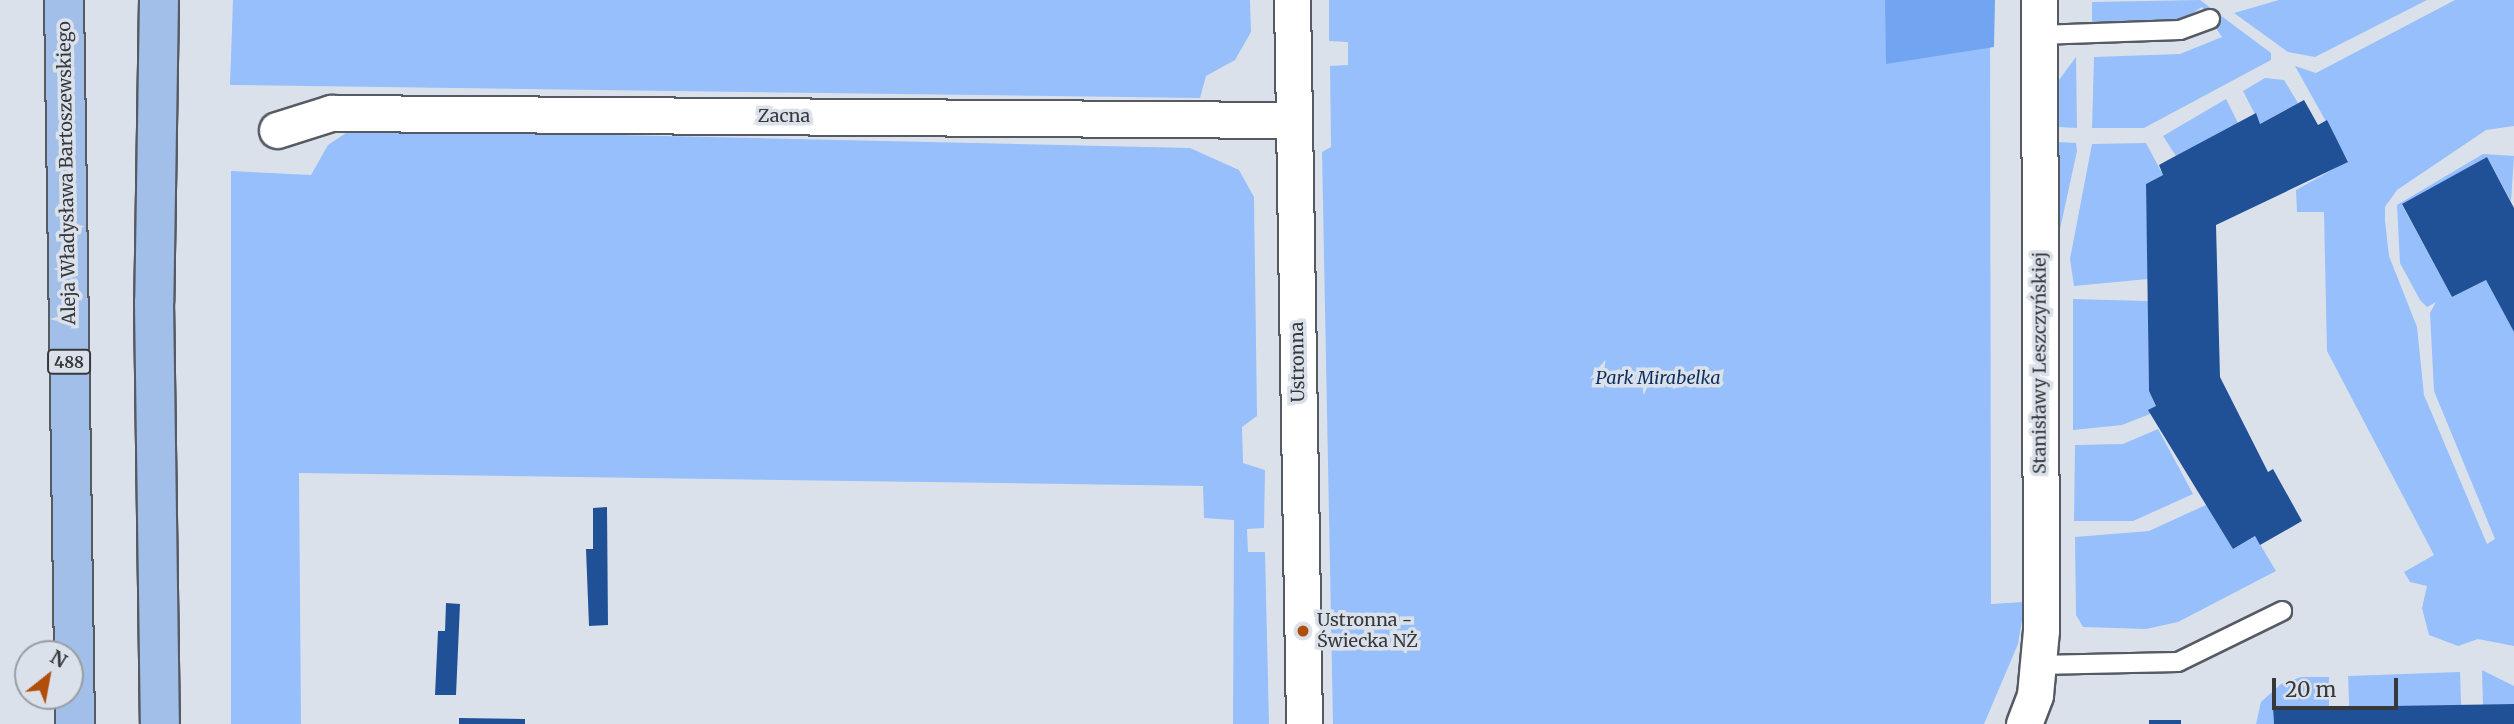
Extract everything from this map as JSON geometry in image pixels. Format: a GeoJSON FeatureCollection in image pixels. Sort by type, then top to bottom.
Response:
{"type":"FeatureCollection","features":[{"type":"Feature","properties":{"kind":"main road","name":"Aleja Władysława Bartoszewskiego"},"geometry":{"type":"LineString","coordinates":[[64,0],[75,724]]}},
{"type":"Feature","properties":{"kind":"main road"},"geometry":{"type":"LineString","coordinates":[[159,0],[154,302],[160,724]]}},
{"type":"Feature","properties":{"kind":"street","name":"Ustronna"},"geometry":{"type":"LineString","coordinates":[[1292,0],[1304,724]]}},
{"type":"Feature","properties":{"kind":"street","name":"Stanisławy Leszczyńskiej"},"geometry":{"type":"LineString","coordinates":[[2024,724],[2038,665],[2039,0]]}},
{"type":"Feature","properties":{"kind":"street","name":"Zacna"},"geometry":{"type":"LineString","coordinates":[[277,130],[331,113],[1294,120]]}},
{"type":"Feature","properties":{"kind":"lane"},"geometry":{"type":"LineString","coordinates":[[2039,35],[2180,30],[2210,19]]}},
{"type":"Feature","properties":{"kind":"lane"},"geometry":{"type":"LineString","coordinates":[[2038,665],[2178,662],[2282,611]]}},
{"type":"Feature","properties":{"kind":"green space"},"geometry":{"type":"Polygon","coordinates":[[[233,0],[1250,0],[1251,32],[1235,60],[1206,76],[1200,98],[230,85],[233,0]]]}},
{"type":"Feature","properties":{"kind":"green space","name":"Park Mirabelka"},"geometry":{"type":"Polygon","coordinates":[[[1329,0],[1990,0],[1991,604],[2024,602],[2024,609],[2018,644],[1984,724],[1333,724],[1322,152],[1331,147],[1330,66],[1348,65],[1348,42],[1329,41],[1329,0]]]}},
{"type":"Feature","properties":{"kind":"green space"},"geometry":{"type":"Polygon","coordinates":[[[2200,0],[2271,53],[2271,60],[2144,128],[2092,128],[2094,57],[2180,54],[2222,37],[2202,7],[2180,21],[2092,26],[2092,2],[2200,0]]]}},
{"type":"Feature","properties":{"kind":"green space"},"geometry":{"type":"Polygon","coordinates":[[[2279,0],[2427,0],[2315,57],[2288,52],[2234,13],[2279,0]]]}},
{"type":"Feature","properties":{"kind":"green space"},"geometry":{"type":"Polygon","coordinates":[[[2455,0],[2514,0],[2514,126],[2486,130],[2397,190],[2385,207],[2385,221],[2389,256],[2417,327],[2424,395],[2487,544],[2495,539],[2434,391],[2430,313],[2436,302],[2427,307],[2420,300],[2400,263],[2397,205],[2483,154],[2514,156],[2511,201],[2487,157],[2402,205],[2452,297],[2486,280],[2514,332],[2514,646],[2478,639],[2458,646],[2429,635],[2422,608],[2427,586],[2410,582],[2404,572],[2434,555],[2327,351],[2324,212],[2297,212],[2296,190],[2348,161],[2295,66],[2316,73],[2455,0]]]}},
{"type":"Feature","properties":{"kind":"green space"},"geometry":{"type":"Polygon","coordinates":[[[2076,57],[2077,128],[2058,127],[2059,80],[2076,57]]]}},
{"type":"Feature","properties":{"kind":"green space"},"geometry":{"type":"Polygon","coordinates":[[[2265,78],[2284,80],[2298,103],[2260,124],[2243,91],[2265,78]]]}},
{"type":"Feature","properties":{"kind":"green space"},"geometry":{"type":"Polygon","coordinates":[[[2226,99],[2238,123],[2176,156],[2163,136],[2226,99]]]}},
{"type":"Feature","properties":{"kind":"green space"},"geometry":{"type":"Polygon","coordinates":[[[352,129],[1190,148],[1239,170],[1254,197],[1257,416],[1242,427],[1243,463],[1265,470],[1264,528],[1247,529],[1248,552],[1265,552],[1269,724],[1233,724],[1234,520],[1204,518],[1203,486],[299,473],[301,724],[231,724],[231,171],[311,175],[328,145],[352,129]]]}},
{"type":"Feature","properties":{"kind":"green space"},"geometry":{"type":"Polygon","coordinates":[[[2058,142],[2076,143],[2077,151],[2057,243],[2058,142]]]}},
{"type":"Feature","properties":{"kind":"green space"},"geometry":{"type":"Polygon","coordinates":[[[2146,143],[2163,175],[2146,184],[2148,279],[2074,286],[2070,259],[2092,144],[2146,143]]]}},
{"type":"Feature","properties":{"kind":"green space"},"geometry":{"type":"Polygon","coordinates":[[[2073,299],[2148,301],[2149,391],[2156,406],[2150,414],[2122,425],[2073,430],[2073,299]]]}},
{"type":"Feature","properties":{"kind":"green space"},"geometry":{"type":"Polygon","coordinates":[[[2158,429],[2193,494],[2133,521],[2074,521],[2075,445],[2123,444],[2158,429]]]}},
{"type":"Feature","properties":{"kind":"green space"},"geometry":{"type":"Polygon","coordinates":[[[2208,504],[2233,549],[2255,536],[2276,571],[2178,622],[2146,629],[2083,627],[2076,615],[2075,537],[2149,531],[2208,504]]]}},
{"type":"Feature","properties":{"kind":"green space"},"geometry":{"type":"Polygon","coordinates":[[[2482,670],[2514,686],[2514,704],[2483,705],[2482,670]]]}},
{"type":"Feature","properties":{"kind":"green space"},"geometry":{"type":"Polygon","coordinates":[[[2460,672],[2461,705],[2349,709],[2348,676],[2460,672]]]}},
{"type":"Feature","properties":{"kind":"green space"},"geometry":{"type":"Polygon","coordinates":[[[2301,677],[2329,677],[2329,708],[2273,709],[2274,724],[2256,724],[2261,702],[2281,684],[2301,677]]]}},
{"type":"Feature","properties":{"kind":"shaded area"},"geometry":{"type":"Polygon","coordinates":[[[1885,0],[1995,0],[1994,47],[1886,64],[1885,0]]]}},
{"type":"Feature","properties":{"kind":"building"},"geometry":{"type":"Polygon","coordinates":[[[2304,100],[2318,125],[2327,120],[2348,162],[2216,225],[2220,377],[2268,472],[2273,469],[2302,521],[2260,545],[2255,536],[2233,549],[2148,410],[2156,406],[2149,391],[2146,184],[2163,175],[2159,165],[2256,113],[2260,124],[2304,100]]]}},
{"type":"Feature","properties":{"kind":"building"},"geometry":{"type":"Polygon","coordinates":[[[2487,157],[2514,208],[2514,332],[2486,280],[2452,297],[2402,204],[2487,157]]]}},
{"type":"Feature","properties":{"kind":"building"},"geometry":{"type":"Polygon","coordinates":[[[607,507],[608,625],[589,626],[586,549],[593,549],[593,508],[607,507]]]}},
{"type":"Feature","properties":{"kind":"building"},"geometry":{"type":"Polygon","coordinates":[[[446,603],[460,604],[456,695],[435,695],[438,631],[445,631],[446,603]]]}},
{"type":"Feature","properties":{"kind":"building"},"geometry":{"type":"Polygon","coordinates":[[[2514,704],[2514,724],[2274,724],[2273,708],[2514,704]]]}},
{"type":"Feature","properties":{"kind":"building"},"geometry":{"type":"Polygon","coordinates":[[[459,718],[525,719],[525,724],[459,724],[459,718]]]}},
{"type":"Feature","properties":{"kind":"building"},"geometry":{"type":"Polygon","coordinates":[[[2149,720],[2181,720],[2181,724],[2149,724],[2149,720]]]}},
{"type":"Feature","properties":{"kind":"place","name":"Ustronna - Świecka NŻ"},"geometry":{"type":"Point","coordinates":[1303,631]}}]}
